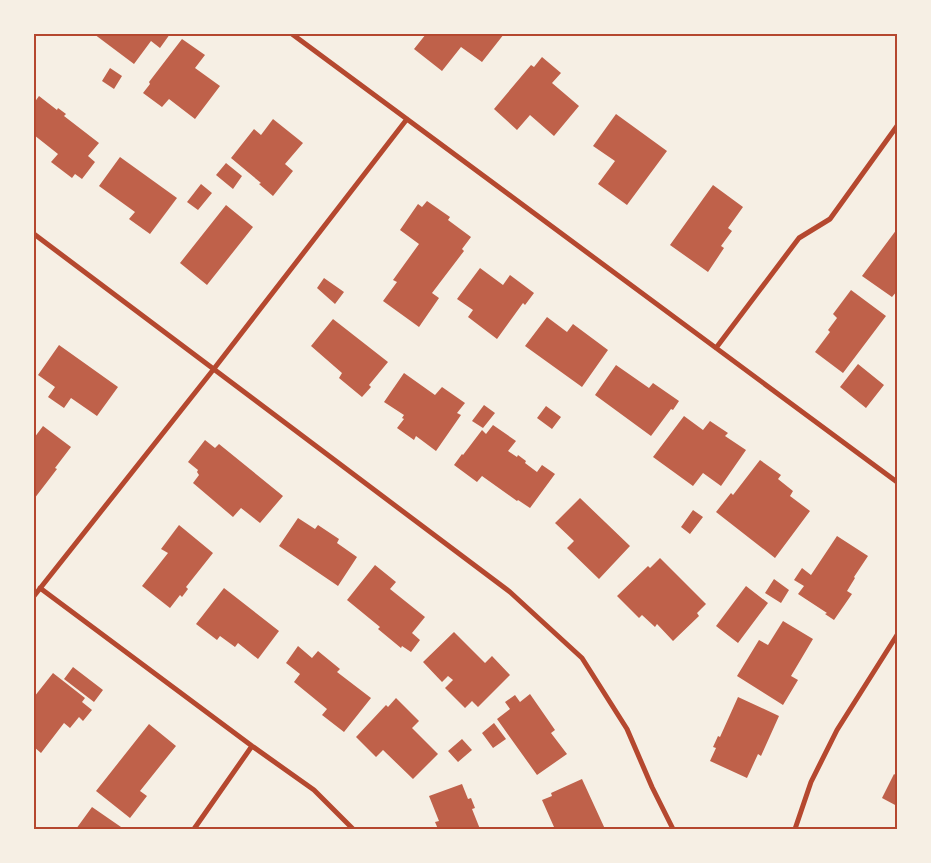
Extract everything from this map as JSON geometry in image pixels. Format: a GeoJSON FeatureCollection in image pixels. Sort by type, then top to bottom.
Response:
{"type":"FeatureCollection","features":[{"type":"Feature","properties":{"kind":"street"},"geometry":{"type":"LineString","coordinates":[[292,34],[897,482]]}},
{"type":"Feature","properties":{"kind":"street"},"geometry":{"type":"LineString","coordinates":[[34,596],[407,119]]}},
{"type":"Feature","properties":{"kind":"street"},"geometry":{"type":"LineString","coordinates":[[716,348],[799,238],[830,219],[897,126]]}},
{"type":"Feature","properties":{"kind":"street"},"geometry":{"type":"LineString","coordinates":[[34,234],[212,370],[510,592],[582,658],[627,729],[652,787],[673,829]]}},
{"type":"Feature","properties":{"kind":"street"},"geometry":{"type":"LineString","coordinates":[[40,588],[314,790],[353,829]]}},
{"type":"Feature","properties":{"kind":"street"},"geometry":{"type":"LineString","coordinates":[[795,829],[811,782],[837,730],[897,635]]}},
{"type":"Feature","properties":{"kind":"street"},"geometry":{"type":"LineString","coordinates":[[194,829],[252,746]]}},
{"type":"Feature","properties":{"kind":"building"},"geometry":{"type":"Polygon","coordinates":[[[94,34],[170,34],[160,48],[151,41],[134,64],[94,34]]]}},
{"type":"Feature","properties":{"kind":"building"},"geometry":{"type":"Polygon","coordinates":[[[426,34],[504,34],[482,62],[461,47],[442,71],[414,49],[426,34]]]}},
{"type":"Feature","properties":{"kind":"building"},"geometry":{"type":"Polygon","coordinates":[[[182,39],[205,55],[195,68],[220,86],[195,119],[169,99],[162,107],[143,93],[150,84],[149,82],[182,39]]]}},
{"type":"Feature","properties":{"kind":"building"},"geometry":{"type":"Polygon","coordinates":[[[542,57],[561,73],[552,83],[579,106],[554,136],[530,115],[517,130],[494,109],[531,65],[534,67],[542,57]]]}},
{"type":"Feature","properties":{"kind":"building"},"geometry":{"type":"Polygon","coordinates":[[[110,68],[122,76],[114,89],[102,81],[110,68]]]}},
{"type":"Feature","properties":{"kind":"building"},"geometry":{"type":"Polygon","coordinates":[[[39,96],[57,110],[58,108],[66,114],[64,116],[99,143],[88,156],[95,162],[82,179],[75,174],[72,178],[51,162],[58,154],[34,135],[34,103],[39,96]]]}},
{"type":"Feature","properties":{"kind":"building"},"geometry":{"type":"Polygon","coordinates":[[[616,114],[667,151],[627,205],[598,184],[615,161],[593,146],[616,114]]]}},
{"type":"Feature","properties":{"kind":"building"},"geometry":{"type":"Polygon","coordinates":[[[273,119],[303,143],[285,164],[293,171],[273,196],[259,184],[261,183],[231,158],[254,129],[261,135],[273,119]]]}},
{"type":"Feature","properties":{"kind":"building"},"geometry":{"type":"Polygon","coordinates":[[[120,157],[177,198],[150,234],[129,219],[135,212],[99,186],[120,157]]]}},
{"type":"Feature","properties":{"kind":"building"},"geometry":{"type":"Polygon","coordinates":[[[226,163],[242,176],[233,189],[216,175],[226,163]]]}},
{"type":"Feature","properties":{"kind":"building"},"geometry":{"type":"Polygon","coordinates":[[[201,184],[212,193],[198,210],[187,202],[201,184]]]}},
{"type":"Feature","properties":{"kind":"building"},"geometry":{"type":"Polygon","coordinates":[[[713,185],[743,207],[728,228],[732,231],[721,246],[724,248],[708,272],[670,245],[713,185]]]}},
{"type":"Feature","properties":{"kind":"building"},"geometry":{"type":"Polygon","coordinates":[[[427,201],[450,217],[448,220],[471,237],[462,249],[464,251],[432,293],[439,298],[419,327],[383,301],[397,282],[393,280],[419,244],[400,230],[418,204],[422,207],[427,201]]]}},
{"type":"Feature","properties":{"kind":"building"},"geometry":{"type":"Polygon","coordinates":[[[226,205],[253,227],[207,285],[180,263],[226,205]]]}},
{"type":"Feature","properties":{"kind":"building"},"geometry":{"type":"Polygon","coordinates":[[[897,229],[897,291],[892,297],[862,276],[897,229]]]}},
{"type":"Feature","properties":{"kind":"building"},"geometry":{"type":"Polygon","coordinates":[[[480,268],[503,285],[510,275],[534,293],[525,305],[523,303],[497,339],[468,317],[473,310],[457,299],[480,268]]]}},
{"type":"Feature","properties":{"kind":"building"},"geometry":{"type":"Polygon","coordinates":[[[324,278],[344,292],[335,304],[317,288],[324,278]]]}},
{"type":"Feature","properties":{"kind":"building"},"geometry":{"type":"Polygon","coordinates":[[[851,290],[886,316],[843,373],[815,352],[830,332],[828,330],[837,318],[833,314],[851,290]]]}},
{"type":"Feature","properties":{"kind":"building"},"geometry":{"type":"Polygon","coordinates":[[[547,317],[567,332],[573,324],[608,350],[582,387],[525,346],[547,317]]]}},
{"type":"Feature","properties":{"kind":"building"},"geometry":{"type":"Polygon","coordinates":[[[333,319],[388,362],[369,385],[371,387],[362,397],[339,378],[342,373],[311,346],[333,319]]]}},
{"type":"Feature","properties":{"kind":"building"},"geometry":{"type":"Polygon","coordinates":[[[59,345],[118,387],[97,416],[71,398],[64,408],[48,397],[55,387],[38,375],[59,345]]]}},
{"type":"Feature","properties":{"kind":"building"},"geometry":{"type":"Polygon","coordinates":[[[858,364],[884,385],[866,408],[840,387],[858,364]]]}},
{"type":"Feature","properties":{"kind":"building"},"geometry":{"type":"Polygon","coordinates":[[[616,365],[649,388],[653,383],[679,401],[651,436],[595,395],[616,365]]]}},
{"type":"Feature","properties":{"kind":"building"},"geometry":{"type":"Polygon","coordinates":[[[404,373],[435,395],[442,387],[465,403],[457,413],[461,415],[436,451],[416,436],[414,440],[397,428],[404,419],[402,418],[404,415],[384,402],[404,373]]]}},
{"type":"Feature","properties":{"kind":"building"},"geometry":{"type":"Polygon","coordinates":[[[484,405],[495,413],[483,428],[472,421],[484,405]]]}},
{"type":"Feature","properties":{"kind":"building"},"geometry":{"type":"Polygon","coordinates":[[[546,406],[561,417],[552,429],[537,418],[546,406]]]}},
{"type":"Feature","properties":{"kind":"building"},"geometry":{"type":"Polygon","coordinates":[[[684,416],[703,430],[710,421],[728,433],[725,436],[746,450],[721,486],[703,473],[693,486],[653,457],[684,416]]]}},
{"type":"Feature","properties":{"kind":"building"},"geometry":{"type":"Polygon","coordinates":[[[493,425],[516,441],[508,451],[517,457],[518,455],[537,472],[542,465],[555,474],[530,508],[482,476],[477,482],[454,465],[482,430],[486,434],[493,425]]]}},
{"type":"Feature","properties":{"kind":"building"},"geometry":{"type":"Polygon","coordinates":[[[43,426],[71,447],[34,499],[34,438],[43,426]]]}},
{"type":"Feature","properties":{"kind":"building"},"geometry":{"type":"Polygon","coordinates":[[[205,440],[215,448],[219,444],[283,496],[260,523],[241,508],[233,517],[193,483],[199,475],[198,470],[188,462],[205,440]]]}},
{"type":"Feature","properties":{"kind":"building"},"geometry":{"type":"Polygon","coordinates":[[[760,460],[781,475],[778,479],[793,491],[790,496],[810,511],[775,558],[716,512],[731,493],[733,495],[760,460]]]}},
{"type":"Feature","properties":{"kind":"building"},"geometry":{"type":"Polygon","coordinates":[[[580,498],[630,546],[599,579],[567,548],[574,541],[555,523],[580,498]]]}},
{"type":"Feature","properties":{"kind":"building"},"geometry":{"type":"Polygon","coordinates":[[[693,510],[703,517],[690,534],[681,527],[693,510]]]}},
{"type":"Feature","properties":{"kind":"building"},"geometry":{"type":"Polygon","coordinates":[[[298,518],[315,529],[318,525],[339,539],[337,543],[357,557],[338,586],[279,546],[298,518]]]}},
{"type":"Feature","properties":{"kind":"building"},"geometry":{"type":"Polygon","coordinates":[[[179,525],[213,553],[186,587],[188,589],[182,597],[180,595],[170,608],[142,586],[168,553],[161,549],[179,525]]]}},
{"type":"Feature","properties":{"kind":"building"},"geometry":{"type":"Polygon","coordinates":[[[837,536],[868,556],[847,591],[852,594],[834,620],[825,614],[827,613],[798,594],[804,586],[794,580],[802,568],[811,575],[837,536]]]}},
{"type":"Feature","properties":{"kind":"building"},"geometry":{"type":"Polygon","coordinates":[[[660,558],[706,604],[697,613],[699,616],[673,641],[657,624],[655,627],[642,615],[639,618],[617,596],[648,566],[650,568],[660,558]]]}},
{"type":"Feature","properties":{"kind":"building"},"geometry":{"type":"Polygon","coordinates":[[[375,565],[396,582],[390,589],[425,617],[412,633],[420,640],[411,652],[402,646],[401,648],[378,629],[380,627],[347,600],[375,565]]]}},
{"type":"Feature","properties":{"kind":"building"},"geometry":{"type":"Polygon","coordinates":[[[774,579],[789,590],[781,603],[765,593],[774,579]]]}},
{"type":"Feature","properties":{"kind":"building"},"geometry":{"type":"Polygon","coordinates":[[[746,586],[768,603],[738,643],[716,626],[746,586]]]}},
{"type":"Feature","properties":{"kind":"building"},"geometry":{"type":"Polygon","coordinates":[[[224,588],[279,631],[258,659],[238,643],[235,647],[220,636],[217,640],[196,624],[224,588]]]}},
{"type":"Feature","properties":{"kind":"building"},"geometry":{"type":"Polygon","coordinates":[[[783,621],[813,639],[791,676],[798,680],[783,705],[737,676],[759,640],[768,645],[783,621]]]}},
{"type":"Feature","properties":{"kind":"building"},"geometry":{"type":"Polygon","coordinates":[[[454,632],[485,663],[492,656],[510,675],[478,707],[472,701],[465,708],[445,688],[453,680],[448,676],[442,682],[423,662],[454,632]]]}},
{"type":"Feature","properties":{"kind":"building"},"geometry":{"type":"Polygon","coordinates":[[[298,646],[312,658],[318,651],[340,669],[337,672],[371,698],[344,732],[322,715],[327,709],[294,682],[300,674],[286,663],[298,646]]]}},
{"type":"Feature","properties":{"kind":"building"},"geometry":{"type":"Polygon","coordinates":[[[73,667],[103,690],[94,702],[64,679],[73,667]]]}},
{"type":"Feature","properties":{"kind":"building"},"geometry":{"type":"Polygon","coordinates":[[[53,673],[85,698],[82,702],[92,710],[83,721],[79,717],[70,728],[64,723],[41,753],[34,747],[34,697],[53,673]]]}},
{"type":"Feature","properties":{"kind":"building"},"geometry":{"type":"Polygon","coordinates":[[[530,694],[555,730],[551,733],[567,754],[537,775],[497,719],[510,709],[505,702],[515,695],[520,702],[530,694]]]}},
{"type":"Feature","properties":{"kind":"building"},"geometry":{"type":"Polygon","coordinates":[[[738,697],[779,716],[761,756],[758,754],[747,778],[710,761],[716,748],[713,747],[718,736],[720,737],[738,697]]]}},
{"type":"Feature","properties":{"kind":"building"},"geometry":{"type":"Polygon","coordinates":[[[396,698],[419,721],[412,728],[438,754],[413,779],[383,750],[376,757],[356,737],[386,705],[388,707],[396,698]]]}},
{"type":"Feature","properties":{"kind":"building"},"geometry":{"type":"Polygon","coordinates":[[[494,723],[506,739],[493,748],[482,733],[494,723]]]}},
{"type":"Feature","properties":{"kind":"building"},"geometry":{"type":"Polygon","coordinates":[[[149,724],[176,746],[140,791],[147,796],[130,818],[96,791],[149,724]]]}},
{"type":"Feature","properties":{"kind":"building"},"geometry":{"type":"Polygon","coordinates":[[[462,739],[472,750],[458,762],[448,751],[462,739]]]}},
{"type":"Feature","properties":{"kind":"building"},"geometry":{"type":"Polygon","coordinates":[[[894,774],[897,776],[897,806],[882,798],[894,774]]]}},
{"type":"Feature","properties":{"kind":"building"},"geometry":{"type":"Polygon","coordinates":[[[582,779],[605,829],[548,829],[554,827],[542,800],[552,796],[551,793],[582,779]]]}},
{"type":"Feature","properties":{"kind":"building"},"geometry":{"type":"Polygon","coordinates":[[[462,784],[468,799],[471,798],[475,808],[472,809],[480,829],[438,829],[435,822],[439,821],[429,796],[462,784]]]}},
{"type":"Feature","properties":{"kind":"building"},"geometry":{"type":"Polygon","coordinates":[[[92,807],[121,827],[120,829],[76,829],[92,807]]]}}]}
